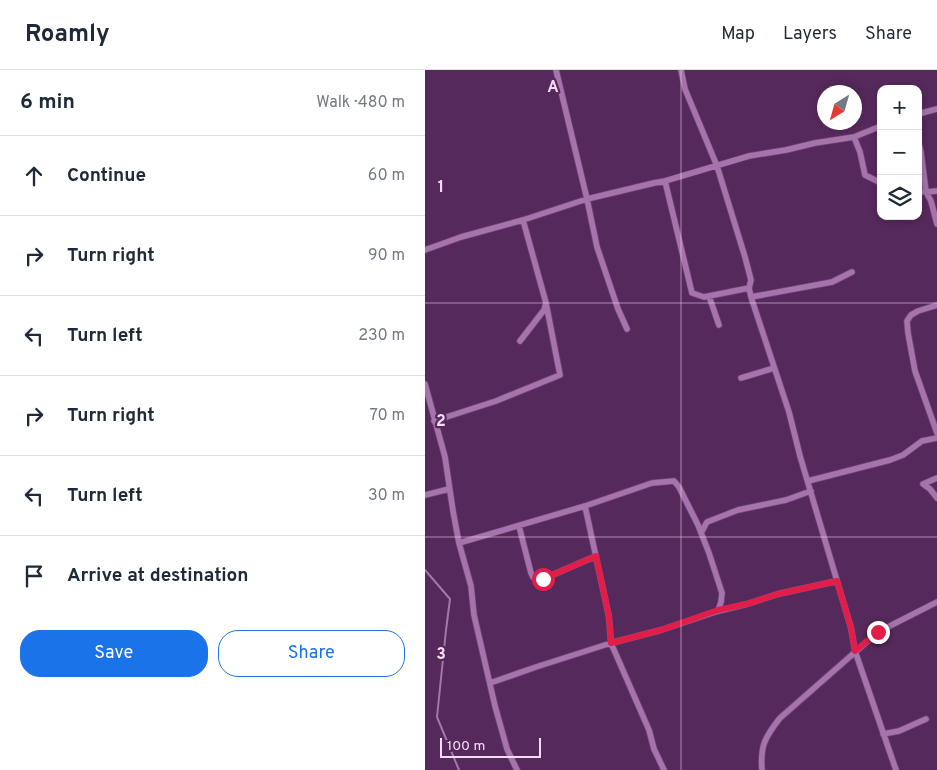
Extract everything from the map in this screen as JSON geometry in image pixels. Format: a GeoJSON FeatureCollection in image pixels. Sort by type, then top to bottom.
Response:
{"type":"FeatureCollection","features":[{"type":"Feature","properties":{"kind":"street"},"geometry":{"type":"LineString","coordinates":[[556,70],[597,247],[627,330]]}},
{"type":"Feature","properties":{"kind":"street"},"geometry":{"type":"LineString","coordinates":[[681,70],[685,89],[717,166],[745,256],[751,280],[749,288],[751,296],[789,412],[800,456],[851,628],[855,651],[896,770]]}},
{"type":"Feature","properties":{"kind":"street"},"geometry":{"type":"LineString","coordinates":[[922,113],[937,108]]}},
{"type":"Feature","properties":{"kind":"street"},"geometry":{"type":"LineString","coordinates":[[425,250],[461,237],[523,220],[587,199],[665,181],[749,156],[854,137],[877,128]]}},
{"type":"Feature","properties":{"kind":"street"},"geometry":{"type":"LineString","coordinates":[[854,137],[860,152],[865,175],[877,181]]}},
{"type":"Feature","properties":{"kind":"street"},"geometry":{"type":"LineString","coordinates":[[922,160],[926,192],[931,201],[937,224]]}},
{"type":"Feature","properties":{"kind":"street"},"geometry":{"type":"LineString","coordinates":[[665,181],[692,293],[704,297],[749,288]]}},
{"type":"Feature","properties":{"kind":"street"},"geometry":{"type":"LineString","coordinates":[[922,191],[937,191]]}},
{"type":"Feature","properties":{"kind":"street"},"geometry":{"type":"LineString","coordinates":[[434,421],[496,401],[560,375],[546,303],[523,220]]}},
{"type":"Feature","properties":{"kind":"street"},"geometry":{"type":"LineString","coordinates":[[751,296],[832,282],[852,272]]}},
{"type":"Feature","properties":{"kind":"street"},"geometry":{"type":"LineString","coordinates":[[709,296],[719,325]]}},
{"type":"Feature","properties":{"kind":"street"},"geometry":{"type":"LineString","coordinates":[[520,341],[544,310],[546,303]]}},
{"type":"Feature","properties":{"kind":"street"},"geometry":{"type":"LineString","coordinates":[[937,305],[918,311],[911,315],[907,321],[915,371],[937,433]]}},
{"type":"Feature","properties":{"kind":"street"},"geometry":{"type":"LineString","coordinates":[[741,378],[774,368]]}},
{"type":"Feature","properties":{"kind":"street"},"geometry":{"type":"LineString","coordinates":[[425,384],[445,457],[459,543],[471,586],[474,615],[489,683],[507,749],[517,770]]}},
{"type":"Feature","properties":{"kind":"street"},"geometry":{"type":"LineString","coordinates":[[808,481],[890,460],[903,455],[922,441],[937,438]]}},
{"type":"Feature","properties":{"kind":"street"},"geometry":{"type":"LineString","coordinates":[[937,478],[923,484],[937,498]]}},
{"type":"Feature","properties":{"kind":"street"},"geometry":{"type":"LineString","coordinates":[[459,543],[585,506],[652,483],[674,481],[679,487],[709,553],[722,593],[718,610]]}},
{"type":"Feature","properties":{"kind":"street"},"geometry":{"type":"LineString","coordinates":[[425,494],[449,489]]}},
{"type":"Feature","properties":{"kind":"street"},"geometry":{"type":"LineString","coordinates":[[694,518],[707,522],[738,510],[769,504],[811,491]]}},
{"type":"Feature","properties":{"kind":"street"},"geometry":{"type":"LineString","coordinates":[[585,506],[609,617],[611,643],[649,730],[654,748],[664,770]]}},
{"type":"Feature","properties":{"kind":"street"},"geometry":{"type":"LineString","coordinates":[[701,533],[707,522]]}},
{"type":"Feature","properties":{"kind":"street"},"geometry":{"type":"LineString","coordinates":[[519,526],[531,573],[537,580],[596,556]]}},
{"type":"Feature","properties":{"kind":"street"},"geometry":{"type":"LineString","coordinates":[[489,683],[611,643],[661,630],[718,610],[837,581]]}},
{"type":"Feature","properties":{"kind":"street"},"geometry":{"type":"LineString","coordinates":[[762,770],[762,750],[768,734],[780,718],[878,632],[937,602]]}},
{"type":"Feature","properties":{"kind":"street"},"geometry":{"type":"LineString","coordinates":[[883,734],[899,731],[926,719]]}},
{"type":"Feature","properties":{"kind":"waterway"},"geometry":{"type":"LineString","coordinates":[[425,570],[450,599],[437,717],[459,770]]}},
{"type":"Feature","properties":{"kind":"route"},"geometry":{"type":"LineString","coordinates":[[543,579],[596,556],[609,617],[611,643],[661,630],[718,610],[837,581],[851,628],[855,651],[878,632]]}}]}
